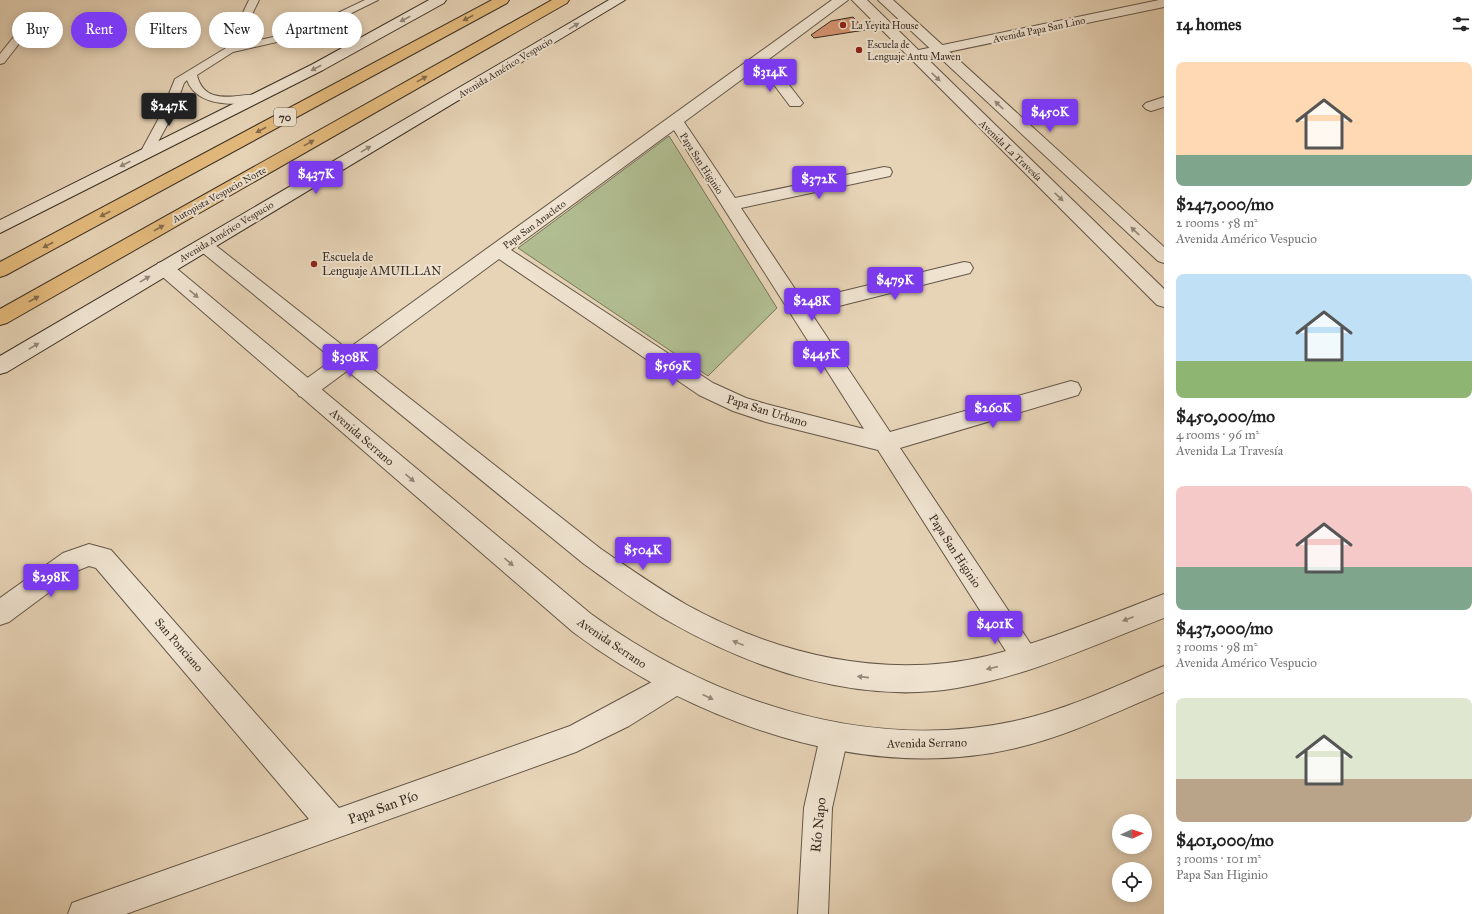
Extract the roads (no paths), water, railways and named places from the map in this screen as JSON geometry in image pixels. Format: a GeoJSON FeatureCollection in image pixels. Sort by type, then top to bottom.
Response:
{"type":"FeatureCollection","features":[{"type":"Feature","properties":{"kind":"highway","name":"70"},"geometry":{"type":"LineString","coordinates":[[0,270],[502,0]]}},
{"type":"Feature","properties":{"kind":"highway","name":"Autopista Vespucio Norte"},"geometry":{"type":"LineString","coordinates":[[0,318],[562,0]]}},
{"type":"Feature","properties":{"kind":"street"},"geometry":{"type":"LineString","coordinates":[[0,227],[258,98],[439,0]]}},
{"type":"Feature","properties":{"kind":"street","name":"Avenida Américo Vespucio"},"geometry":{"type":"LineString","coordinates":[[0,366],[618,0]]}},
{"type":"Feature","properties":{"kind":"street","name":"Papa San Anacleto"},"geometry":{"type":"LineString","coordinates":[[306,390],[841,0]]}},
{"type":"Feature","properties":{"kind":"street","name":"Avenida La Travesía"},"geometry":{"type":"LineString","coordinates":[[859,0],[1164,300]]}},
{"type":"Feature","properties":{"kind":"street","name":"Avenida La Travesía"},"geometry":{"type":"LineString","coordinates":[[885,0],[1164,257]]}},
{"type":"Feature","properties":{"kind":"street","name":"Avenida Papa San Lino"},"geometry":{"type":"LineString","coordinates":[[914,55],[1161,6]]}},
{"type":"Feature","properties":{"kind":"street"},"geometry":{"type":"LineString","coordinates":[[760,58],[795,103]]}},
{"type":"Feature","properties":{"kind":"street","name":"Papa San Higinio"},"geometry":{"type":"LineString","coordinates":[[675,120],[1025,658]]}},
{"type":"Feature","properties":{"kind":"street","name":"Papa San Higinio"},"geometry":{"type":"LineString","coordinates":[[730,205],[884,172]]}},
{"type":"Feature","properties":{"kind":"street"},"geometry":{"type":"LineString","coordinates":[[204,245],[345,361],[606,568],[681,616],[727,639],[764,654],[802,666],[842,674],[883,679],[923,679],[961,675],[998,667],[1025,658],[1164,606]]}},
{"type":"Feature","properties":{"kind":"street","name":"Papa San Urbano"},"geometry":{"type":"LineString","coordinates":[[498,250],[706,389],[725,399],[766,413],[885,443]]}},
{"type":"Feature","properties":{"kind":"street","name":"Avenida Serrano"},"geometry":{"type":"LineString","coordinates":[[164,268],[582,623],[626,655],[676,682],[726,705],[779,723],[834,737],[875,743],[915,745],[954,744],[995,739],[1033,730],[1164,679]]}},
{"type":"Feature","properties":{"kind":"street"},"geometry":{"type":"LineString","coordinates":[[798,309],[964,268]]}},
{"type":"Feature","properties":{"kind":"street"},"geometry":{"type":"LineString","coordinates":[[885,443],[1071,389]]}},
{"type":"Feature","properties":{"kind":"street","name":"San Ponciano"},"geometry":{"type":"LineString","coordinates":[[0,613],[71,561],[89,555],[103,558],[334,825]]}},
{"type":"Feature","properties":{"kind":"street","name":"Papa San Pío"},"geometry":{"type":"LineString","coordinates":[[91,912],[576,738],[619,716],[676,682]]}},
{"type":"Feature","properties":{"kind":"street","name":"Río Napo"},"geometry":{"type":"LineString","coordinates":[[813,914],[814,864],[818,808],[834,737]]}},
{"type":"Feature","properties":{"kind":"lane"},"geometry":{"type":"LineString","coordinates":[[230,50],[254,0]]}},
{"type":"Feature","properties":{"kind":"lane"},"geometry":{"type":"LineString","coordinates":[[146,153],[166,116],[179,81],[230,50],[303,33],[373,0]]}},
{"type":"Feature","properties":{"kind":"lane"},"geometry":{"type":"LineString","coordinates":[[0,62],[12,46]]}},
{"type":"Feature","properties":{"kind":"lane"},"geometry":{"type":"LineString","coordinates":[[191,73],[195,87],[209,97],[236,101],[258,98]]}},
{"type":"Feature","properties":{"kind":"place","name":"La Yeyita House"},"geometry":{"type":"Point","coordinates":[843,25]}},
{"type":"Feature","properties":{"kind":"place","name":"Escuela de Lenguaje Antu Mawen"},"geometry":{"type":"Point","coordinates":[859,50]}},
{"type":"Feature","properties":{"kind":"place","name":"Escuela de Lenguaje AMUILLAN"},"geometry":{"type":"Point","coordinates":[314,264]}}]}
